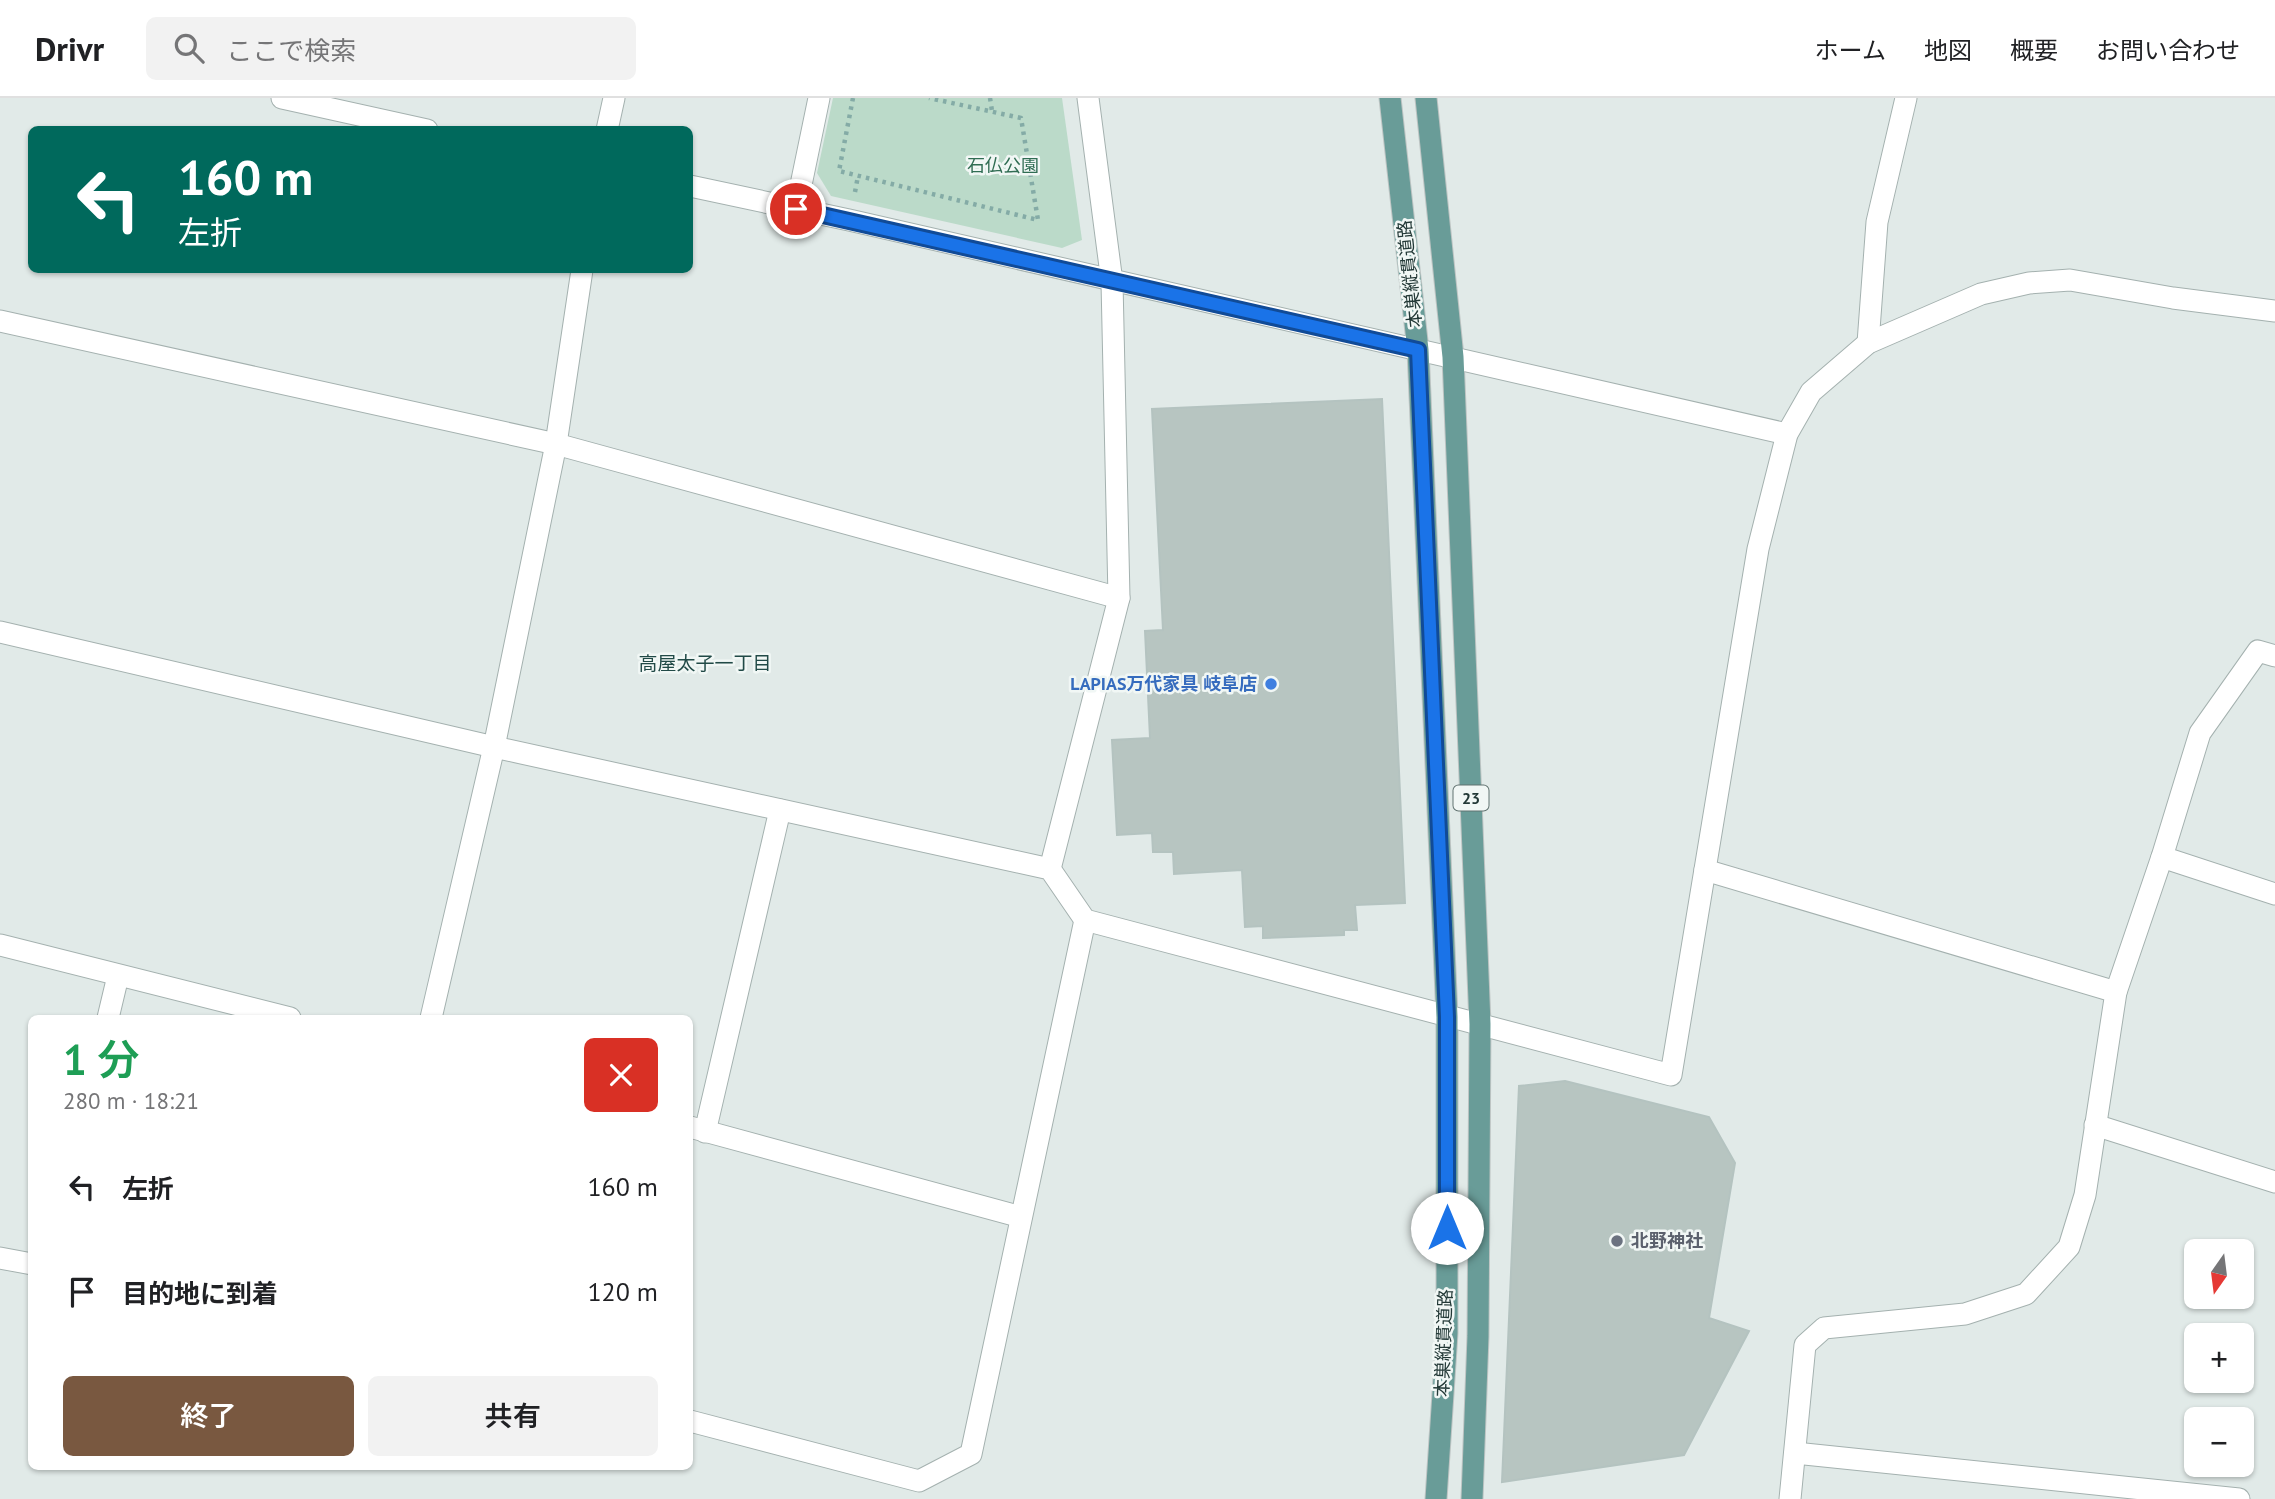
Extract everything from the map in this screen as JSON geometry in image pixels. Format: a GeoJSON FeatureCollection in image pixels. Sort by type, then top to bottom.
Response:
{"type":"FeatureCollection","features":[{"type":"Feature","properties":{"kind":"main road","name":"本巣縦貫道路"},"geometry":{"type":"LineString","coordinates":[[1390,98],[1418,350],[1447,1017],[1447,1334],[1436,1499]]}},
{"type":"Feature","properties":{"kind":"main road","name":"本巣縦貫道路"},"geometry":{"type":"LineString","coordinates":[[1426,98],[1453,357],[1480,1024],[1478,1336],[1472,1499]]}},
{"type":"Feature","properties":{"kind":"street"},"geometry":{"type":"LineString","coordinates":[[282,98],[408,126]]}},
{"type":"Feature","properties":{"kind":"street"},"geometry":{"type":"LineString","coordinates":[[608,126],[614,98]]}},
{"type":"Feature","properties":{"kind":"street"},"geometry":{"type":"LineString","coordinates":[[796,209],[819,98]]}},
{"type":"Feature","properties":{"kind":"street"},"geometry":{"type":"LineString","coordinates":[[1050,869],[1119,598],[1112,282],[1088,98]]}},
{"type":"Feature","properties":{"kind":"street"},"geometry":{"type":"LineString","coordinates":[[1868,343],[1877,222],[1906,98]]}},
{"type":"Feature","properties":{"kind":"street"},"geometry":{"type":"LineString","coordinates":[[693,187],[1787,434]]}},
{"type":"Feature","properties":{"kind":"street"},"geometry":{"type":"LineString","coordinates":[[432,1015],[494,747],[556,444],[582,273]]}},
{"type":"Feature","properties":{"kind":"street"},"geometry":{"type":"LineString","coordinates":[[0,632],[494,747],[1050,869],[1085,920],[1671,1075],[1758,549],[1787,434],[1811,392],[1868,343],[1981,294],[2029,282],[2070,280],[2173,298],[2275,311]]}},
{"type":"Feature","properties":{"kind":"street"},"geometry":{"type":"LineString","coordinates":[[0,321],[556,444],[1119,598]]}},
{"type":"Feature","properties":{"kind":"street"},"geometry":{"type":"LineString","coordinates":[[1790,1499],[1805,1345],[1824,1328],[1965,1314],[2026,1294],[2069,1247],[2085,1195],[2116,992],[2162,857],[2200,733],[2258,651],[2275,656]]}},
{"type":"Feature","properties":{"kind":"street"},"geometry":{"type":"LineString","coordinates":[[780,810],[697,1129],[1021,1217]]}},
{"type":"Feature","properties":{"kind":"street"},"geometry":{"type":"LineString","coordinates":[[2162,857],[2275,894]]}},
{"type":"Feature","properties":{"kind":"street"},"geometry":{"type":"LineString","coordinates":[[1705,870],[2116,992]]}},
{"type":"Feature","properties":{"kind":"street"},"geometry":{"type":"LineString","coordinates":[[693,1422],[918,1490],[971,1454],[1085,920]]}},
{"type":"Feature","properties":{"kind":"street"},"geometry":{"type":"LineString","coordinates":[[0,945],[278,1015]]}},
{"type":"Feature","properties":{"kind":"street"},"geometry":{"type":"LineString","coordinates":[[109,1015],[118,976]]}},
{"type":"Feature","properties":{"kind":"street"},"geometry":{"type":"LineString","coordinates":[[2095,1125],[2275,1182]]}},
{"type":"Feature","properties":{"kind":"street"},"geometry":{"type":"LineString","coordinates":[[0,1258],[28,1263]]}},
{"type":"Feature","properties":{"kind":"street"},"geometry":{"type":"LineString","coordinates":[[1795,1453],[2239,1499]]}},
{"type":"Feature","properties":{"kind":"path"},"geometry":{"type":"LineString","coordinates":[[853,98],[839,171],[1038,220],[1021,118],[929,98]]}},
{"type":"Feature","properties":{"kind":"path"},"geometry":{"type":"LineString","coordinates":[[990,98],[992,111]]}},
{"type":"Feature","properties":{"kind":"green space","name":"石仏公園"},"geometry":{"type":"Polygon","coordinates":[[[833,98],[1062,98],[1082,240],[1062,248],[831,196],[817,173],[833,98]]]}},
{"type":"Feature","properties":{"kind":"building","name":"LAPIAS万代家具 岐阜店"},"geometry":{"type":"Polygon","coordinates":[[[1382,399],[1405,903],[1355,905],[1357,930],[1344,930],[1344,935],[1263,938],[1263,926],[1245,927],[1242,870],[1174,874],[1173,852],[1153,852],[1152,833],[1117,835],[1112,740],[1150,738],[1145,631],[1163,630],[1152,409],[1382,399]]]}},
{"type":"Feature","properties":{"kind":"building","name":"北野神社"},"geometry":{"type":"Polygon","coordinates":[[[1565,1081],[1709,1117],[1735,1163],[1709,1318],[1749,1331],[1684,1455],[1502,1482],[1519,1086],[1565,1081]]]}},
{"type":"Feature","properties":{"kind":"place","name":"LAPIAS万代家具 岐阜店"},"geometry":{"type":"Point","coordinates":[1271,684]}},
{"type":"Feature","properties":{"kind":"place","name":"北野神社"},"geometry":{"type":"Point","coordinates":[1617,1241]}},
{"type":"Feature","properties":{"kind":"district","name":"高屋太子一丁目"},"geometry":{"type":"Point","coordinates":[705,663]}},
{"type":"Feature","properties":{"kind":"route"},"geometry":{"type":"LineString","coordinates":[[796,209],[1418,350],[1447,1017],[1447,1228]]}}]}
